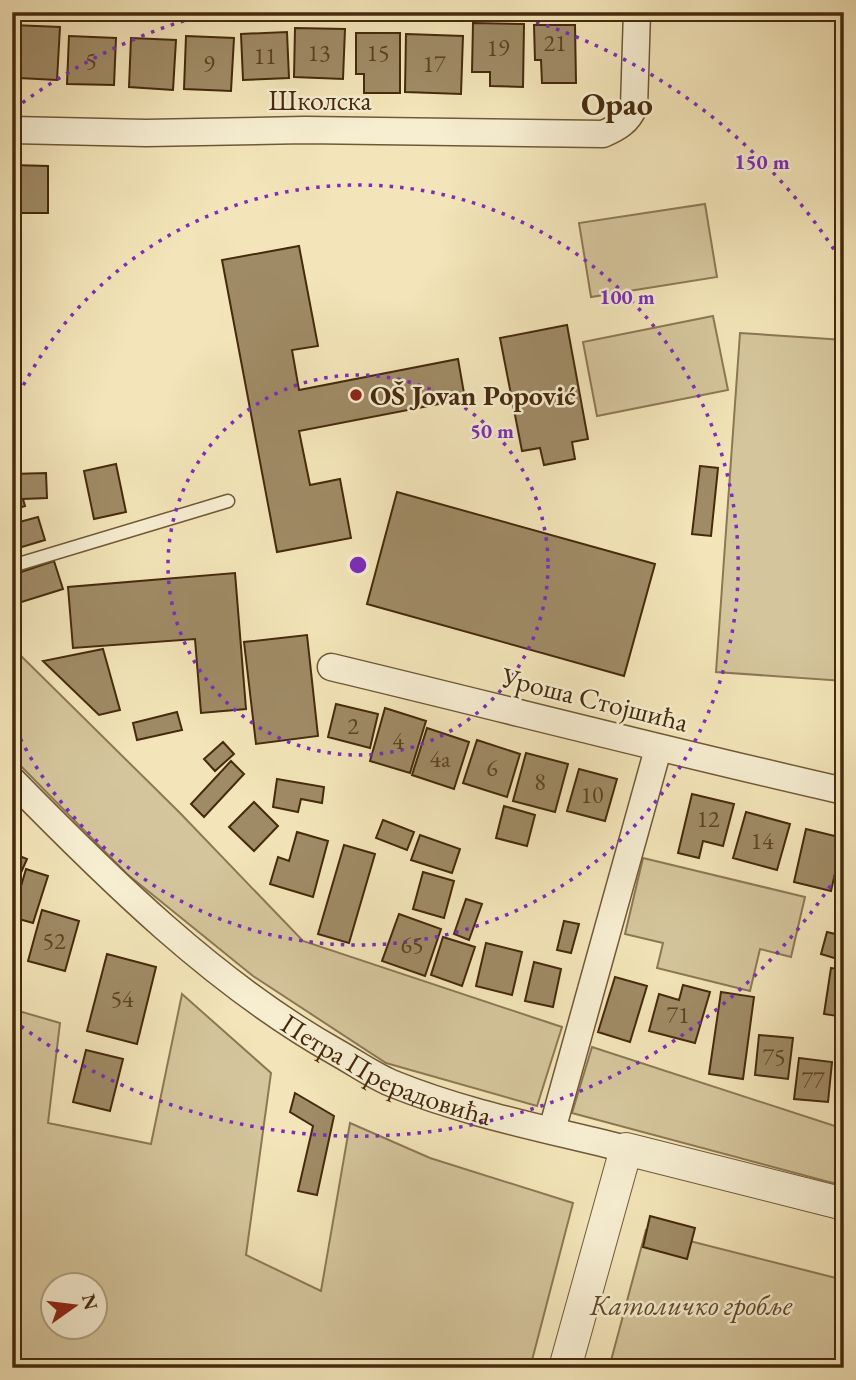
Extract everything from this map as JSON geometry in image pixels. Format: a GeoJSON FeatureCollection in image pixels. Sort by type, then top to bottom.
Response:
{"type":"FeatureCollection","features":[{"type":"Feature","properties":{"kind":"street","name":"Школска"},"geometry":{"type":"LineString","coordinates":[[12,130],[146,134],[305,130],[603,134],[629,118],[634,107],[637,12]]}},
{"type":"Feature","properties":{"kind":"street","name":"Уроша Стојшића"},"geometry":{"type":"LineString","coordinates":[[331,667],[658,749],[844,791]]}},
{"type":"Feature","properties":{"kind":"street"},"geometry":{"type":"LineString","coordinates":[[552,1130],[658,749]]}},
{"type":"Feature","properties":{"kind":"street","name":"Петра Прерадовића"},"geometry":{"type":"LineString","coordinates":[[12,780],[94,864],[219,973],[308,1036],[388,1082],[464,1110],[844,1204]]}},
{"type":"Feature","properties":{"kind":"street"},"geometry":{"type":"LineString","coordinates":[[565,1368],[626,1149]]}},
{"type":"Feature","properties":{"kind":"lane"},"geometry":{"type":"LineString","coordinates":[[12,566],[228,501]]}},
{"type":"Feature","properties":{"kind":"green space"},"geometry":{"type":"Polygon","coordinates":[[[705,204],[717,277],[591,297],[579,223],[705,204]]]}},
{"type":"Feature","properties":{"kind":"green space"},"geometry":{"type":"Polygon","coordinates":[[[713,316],[728,390],[597,416],[583,342],[713,316]]]}},
{"type":"Feature","properties":{"kind":"green space"},"geometry":{"type":"Polygon","coordinates":[[[740,333],[844,340],[844,681],[716,672],[740,333]]]}},
{"type":"Feature","properties":{"kind":"green space"},"geometry":{"type":"Polygon","coordinates":[[[12,647],[180,813],[303,941],[562,1027],[537,1106],[386,1063],[253,976],[127,874],[12,757],[12,647]]]}},
{"type":"Feature","properties":{"kind":"green space"},"geometry":{"type":"Polygon","coordinates":[[[643,858],[805,897],[791,957],[760,949],[750,991],[657,968],[663,943],[625,934],[643,858]]]}},
{"type":"Feature","properties":{"kind":"green space"},"geometry":{"type":"Polygon","coordinates":[[[182,994],[271,1073],[246,1255],[321,1291],[350,1123],[430,1158],[573,1203],[530,1368],[12,1368],[12,1009],[60,1023],[48,1123],[151,1144],[182,994]]]}},
{"type":"Feature","properties":{"kind":"green space"},"geometry":{"type":"Polygon","coordinates":[[[592,1047],[844,1129],[844,1186],[572,1113],[592,1047]]]}},
{"type":"Feature","properties":{"kind":"green space","name":"Католичко гробље"},"geometry":{"type":"Polygon","coordinates":[[[646,1230],[844,1280],[844,1368],[609,1368],[646,1230]]]}},
{"type":"Feature","properties":{"kind":"building"},"geometry":{"type":"Polygon","coordinates":[[[473,23],[524,24],[523,87],[490,86],[490,72],[472,72],[473,23]]]}},
{"type":"Feature","properties":{"kind":"building"},"geometry":{"type":"Polygon","coordinates":[[[12,25],[60,27],[57,80],[19,78],[20,53],[12,53],[12,25]]]}},
{"type":"Feature","properties":{"kind":"building"},"geometry":{"type":"Polygon","coordinates":[[[534,25],[575,25],[576,83],[542,83],[541,60],[535,60],[534,25]]]}},
{"type":"Feature","properties":{"kind":"building"},"geometry":{"type":"Polygon","coordinates":[[[295,28],[345,29],[343,79],[294,77],[295,28]]]}},
{"type":"Feature","properties":{"kind":"building"},"geometry":{"type":"Polygon","coordinates":[[[287,32],[289,78],[243,80],[241,34],[287,32]]]}},
{"type":"Feature","properties":{"kind":"building"},"geometry":{"type":"Polygon","coordinates":[[[356,33],[400,33],[400,93],[364,93],[364,74],[356,74],[356,33]]]}},
{"type":"Feature","properties":{"kind":"building"},"geometry":{"type":"Polygon","coordinates":[[[406,34],[463,36],[461,94],[405,92],[406,34]]]}},
{"type":"Feature","properties":{"kind":"building"},"geometry":{"type":"Polygon","coordinates":[[[69,36],[116,38],[114,85],[67,84],[69,36]]]}},
{"type":"Feature","properties":{"kind":"building"},"geometry":{"type":"Polygon","coordinates":[[[186,36],[234,38],[231,91],[184,89],[186,36]]]}},
{"type":"Feature","properties":{"kind":"building"},"geometry":{"type":"Polygon","coordinates":[[[131,38],[176,40],[173,90],[129,87],[131,38]]]}},
{"type":"Feature","properties":{"kind":"building"},"geometry":{"type":"Polygon","coordinates":[[[12,165],[48,166],[48,213],[12,213],[12,165]]]}},
{"type":"Feature","properties":{"kind":"building","name":"OŠ Jovan Popović"},"geometry":{"type":"Polygon","coordinates":[[[299,246],[318,346],[292,350],[299,390],[458,359],[465,399],[299,431],[310,485],[340,479],[351,538],[277,552],[222,260],[299,246]]]}},
{"type":"Feature","properties":{"kind":"building"},"geometry":{"type":"Polygon","coordinates":[[[567,325],[588,439],[572,442],[575,459],[544,465],[540,448],[522,451],[500,338],[567,325]]]}},
{"type":"Feature","properties":{"kind":"building"},"geometry":{"type":"Polygon","coordinates":[[[116,464],[126,512],[94,519],[84,471],[116,464]]]}},
{"type":"Feature","properties":{"kind":"building"},"geometry":{"type":"Polygon","coordinates":[[[700,466],[718,468],[711,536],[692,534],[700,466]]]}},
{"type":"Feature","properties":{"kind":"building"},"geometry":{"type":"Polygon","coordinates":[[[46,473],[47,498],[23,499],[25,506],[12,510],[12,474],[46,473]]]}},
{"type":"Feature","properties":{"kind":"building"},"geometry":{"type":"Polygon","coordinates":[[[397,492],[655,564],[624,676],[367,604],[397,492]]]}},
{"type":"Feature","properties":{"kind":"building"},"geometry":{"type":"Polygon","coordinates":[[[38,517],[45,540],[12,550],[12,524],[38,517]]]}},
{"type":"Feature","properties":{"kind":"building"},"geometry":{"type":"Polygon","coordinates":[[[54,561],[63,589],[12,605],[12,575],[54,561]]]}},
{"type":"Feature","properties":{"kind":"building"},"geometry":{"type":"Polygon","coordinates":[[[235,573],[246,709],[201,713],[195,639],[73,648],[68,587],[235,573]]]}},
{"type":"Feature","properties":{"kind":"building"},"geometry":{"type":"Polygon","coordinates":[[[307,635],[318,736],[256,744],[244,642],[307,635]]]}},
{"type":"Feature","properties":{"kind":"building"},"geometry":{"type":"Polygon","coordinates":[[[103,649],[120,710],[99,715],[43,661],[103,649]]]}},
{"type":"Feature","properties":{"kind":"building"},"geometry":{"type":"Polygon","coordinates":[[[336,704],[378,714],[370,748],[328,737],[336,704]]]}},
{"type":"Feature","properties":{"kind":"building"},"geometry":{"type":"Polygon","coordinates":[[[385,708],[426,721],[410,773],[370,761],[385,708]]]}},
{"type":"Feature","properties":{"kind":"building"},"geometry":{"type":"Polygon","coordinates":[[[177,712],[182,730],[137,740],[133,723],[177,712]]]}},
{"type":"Feature","properties":{"kind":"building"},"geometry":{"type":"Polygon","coordinates":[[[427,728],[469,742],[454,789],[412,775],[427,728]]]}},
{"type":"Feature","properties":{"kind":"building"},"geometry":{"type":"Polygon","coordinates":[[[477,740],[520,754],[507,797],[463,783],[477,740]]]}},
{"type":"Feature","properties":{"kind":"building"},"geometry":{"type":"Polygon","coordinates":[[[223,742],[234,754],[215,771],[204,759],[223,742]]]}},
{"type":"Feature","properties":{"kind":"building"},"geometry":{"type":"Polygon","coordinates":[[[526,753],[568,764],[555,812],[513,801],[526,753]]]}},
{"type":"Feature","properties":{"kind":"building"},"geometry":{"type":"Polygon","coordinates":[[[231,761],[244,774],[204,817],[191,804],[231,761]]]}},
{"type":"Feature","properties":{"kind":"building"},"geometry":{"type":"Polygon","coordinates":[[[579,769],[617,779],[605,821],[567,811],[579,769]]]}},
{"type":"Feature","properties":{"kind":"building"},"geometry":{"type":"Polygon","coordinates":[[[277,779],[324,787],[322,803],[301,799],[298,812],[273,807],[277,779]]]}},
{"type":"Feature","properties":{"kind":"building"},"geometry":{"type":"Polygon","coordinates":[[[692,794],[734,804],[723,846],[703,841],[699,858],[678,853],[692,794]]]}},
{"type":"Feature","properties":{"kind":"building"},"geometry":{"type":"Polygon","coordinates":[[[254,802],[278,826],[254,851],[229,827],[254,802]]]}},
{"type":"Feature","properties":{"kind":"building"},"geometry":{"type":"Polygon","coordinates":[[[504,806],[535,815],[527,846],[496,838],[504,806]]]}},
{"type":"Feature","properties":{"kind":"building"},"geometry":{"type":"Polygon","coordinates":[[[746,812],[790,824],[777,870],[733,858],[746,812]]]}},
{"type":"Feature","properties":{"kind":"building"},"geometry":{"type":"Polygon","coordinates":[[[383,820],[414,832],[407,850],[376,838],[383,820]]]}},
{"type":"Feature","properties":{"kind":"building"},"geometry":{"type":"Polygon","coordinates":[[[806,829],[843,838],[831,891],[794,882],[806,829]]]}},
{"type":"Feature","properties":{"kind":"building"},"geometry":{"type":"Polygon","coordinates":[[[297,832],[328,841],[313,897],[270,884],[278,857],[289,861],[297,832]]]}},
{"type":"Feature","properties":{"kind":"building"},"geometry":{"type":"Polygon","coordinates":[[[420,835],[460,849],[452,873],[411,860],[420,835]]]}},
{"type":"Feature","properties":{"kind":"building"},"geometry":{"type":"Polygon","coordinates":[[[344,845],[375,854],[349,943],[318,934],[344,845]]]}},
{"type":"Feature","properties":{"kind":"building"},"geometry":{"type":"Polygon","coordinates":[[[12,853],[27,859],[12,893],[12,853]]]}},
{"type":"Feature","properties":{"kind":"building"},"geometry":{"type":"Polygon","coordinates":[[[26,869],[48,876],[33,923],[12,917],[26,869]]]}},
{"type":"Feature","properties":{"kind":"building"},"geometry":{"type":"Polygon","coordinates":[[[423,872],[454,881],[444,918],[413,909],[423,872]]]}},
{"type":"Feature","properties":{"kind":"building"},"geometry":{"type":"Polygon","coordinates":[[[466,899],[482,904],[469,940],[454,934],[466,899]]]}},
{"type":"Feature","properties":{"kind":"building"},"geometry":{"type":"Polygon","coordinates":[[[42,910],[79,921],[65,971],[28,961],[42,910]]]}},
{"type":"Feature","properties":{"kind":"building"},"geometry":{"type":"Polygon","coordinates":[[[399,914],[441,929],[425,976],[382,961],[399,914]]]}},
{"type":"Feature","properties":{"kind":"building"},"geometry":{"type":"Polygon","coordinates":[[[564,921],[579,924],[571,953],[557,950],[564,921]]]}},
{"type":"Feature","properties":{"kind":"building"},"geometry":{"type":"Polygon","coordinates":[[[827,932],[844,936],[844,961],[821,954],[827,932]]]}},
{"type":"Feature","properties":{"kind":"building"},"geometry":{"type":"Polygon","coordinates":[[[443,937],[475,947],[462,986],[431,975],[443,937]]]}},
{"type":"Feature","properties":{"kind":"building"},"geometry":{"type":"Polygon","coordinates":[[[486,943],[522,952],[512,995],[476,986],[486,943]]]}},
{"type":"Feature","properties":{"kind":"building"},"geometry":{"type":"Polygon","coordinates":[[[107,954],[156,967],[137,1044],[87,1031],[107,954]]]}},
{"type":"Feature","properties":{"kind":"building"},"geometry":{"type":"Polygon","coordinates":[[[12,957],[21,959],[13,988],[12,988],[12,957]]]}},
{"type":"Feature","properties":{"kind":"building"},"geometry":{"type":"Polygon","coordinates":[[[534,962],[561,969],[553,1007],[525,1001],[534,962]]]}},
{"type":"Feature","properties":{"kind":"building"},"geometry":{"type":"Polygon","coordinates":[[[831,968],[844,970],[844,1017],[824,1014],[831,968]]]}},
{"type":"Feature","properties":{"kind":"building"},"geometry":{"type":"Polygon","coordinates":[[[615,977],[647,986],[630,1042],[598,1032],[615,977]]]}},
{"type":"Feature","properties":{"kind":"building"},"geometry":{"type":"Polygon","coordinates":[[[683,985],[710,992],[695,1043],[649,1031],[659,994],[679,1000],[683,985]]]}},
{"type":"Feature","properties":{"kind":"building"},"geometry":{"type":"Polygon","coordinates":[[[721,992],[754,997],[743,1079],[709,1074],[721,992]]]}},
{"type":"Feature","properties":{"kind":"building"},"geometry":{"type":"Polygon","coordinates":[[[759,1035],[793,1038],[788,1079],[755,1075],[759,1035]]]}},
{"type":"Feature","properties":{"kind":"building"},"geometry":{"type":"Polygon","coordinates":[[[840,1049],[844,1049],[844,1110],[840,1110],[840,1049]]]}},
{"type":"Feature","properties":{"kind":"building"},"geometry":{"type":"Polygon","coordinates":[[[86,1050],[123,1059],[110,1111],[73,1102],[86,1050]]]}},
{"type":"Feature","properties":{"kind":"building"},"geometry":{"type":"Polygon","coordinates":[[[799,1058],[832,1062],[828,1102],[794,1099],[799,1058]]]}},
{"type":"Feature","properties":{"kind":"building"},"geometry":{"type":"Polygon","coordinates":[[[295,1093],[334,1116],[317,1195],[298,1191],[313,1126],[290,1112],[295,1093]]]}},
{"type":"Feature","properties":{"kind":"building"},"geometry":{"type":"Polygon","coordinates":[[[650,1216],[695,1228],[687,1259],[643,1247],[650,1216]]]}},
{"type":"Feature","properties":{"kind":"place","name":"OŠ Jovan Popović"},"geometry":{"type":"Point","coordinates":[356,395]}},
{"type":"Feature","properties":{"kind":"district","name":"Орао"},"geometry":{"type":"Point","coordinates":[617,104]}}]}
